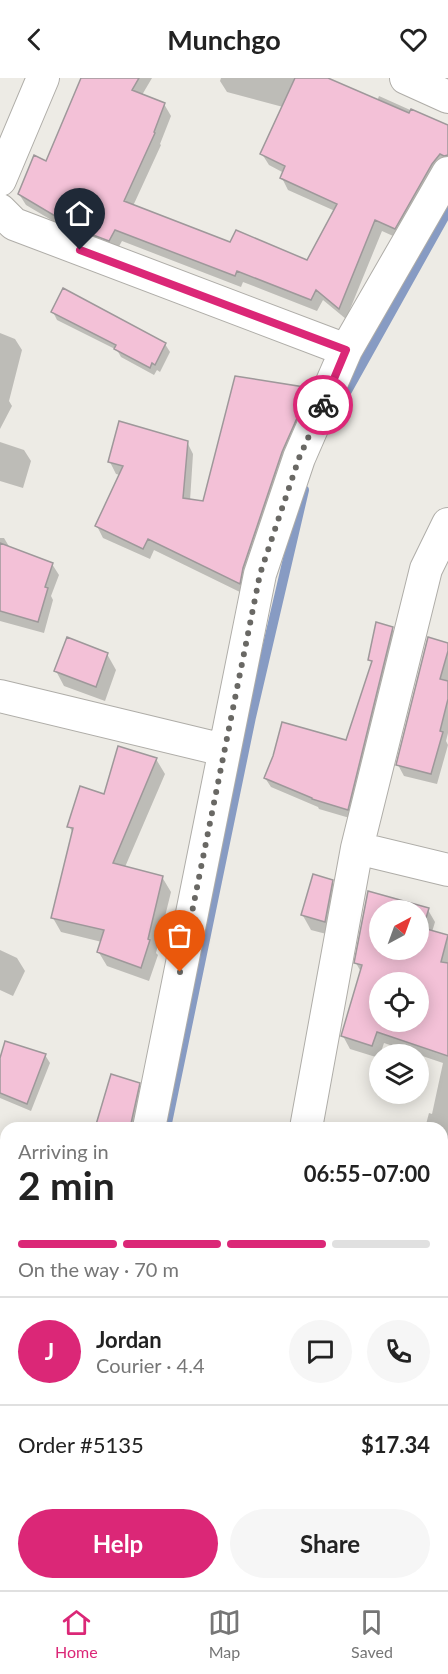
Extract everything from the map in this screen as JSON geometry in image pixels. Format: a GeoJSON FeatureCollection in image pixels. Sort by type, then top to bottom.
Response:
{"type":"FeatureCollection","features":[{"type":"Feature","properties":{"kind":"street"},"geometry":{"type":"LineString","coordinates":[[0,180],[43,78]]}},
{"type":"Feature","properties":{"kind":"street"},"geometry":{"type":"LineString","coordinates":[[406,78],[448,97]]}},
{"type":"Feature","properties":{"kind":"street"},"geometry":{"type":"LineString","coordinates":[[150,1122],[260,574],[299,458],[346,350],[448,173]]}},
{"type":"Feature","properties":{"kind":"street"},"geometry":{"type":"LineString","coordinates":[[0,210],[14,225],[346,350]]}},
{"type":"Feature","properties":{"kind":"street"},"geometry":{"type":"LineString","coordinates":[[307,1122],[357,848],[426,569],[448,524]]}},
{"type":"Feature","properties":{"kind":"street"},"geometry":{"type":"LineString","coordinates":[[0,696],[224,750]]}},
{"type":"Feature","properties":{"kind":"street"},"geometry":{"type":"LineString","coordinates":[[357,848],[448,870]]}},
{"type":"Feature","properties":{"kind":"building"},"geometry":{"type":"Polygon","coordinates":[[[81,78],[139,78],[132,90],[165,103],[155,133],[124,201],[230,242],[236,230],[307,260],[337,204],[280,178],[285,166],[260,154],[295,78],[328,78],[409,113],[411,109],[448,125],[448,155],[440,154],[432,164],[395,229],[375,220],[339,309],[316,290],[311,300],[237,271],[235,276],[115,230],[109,241],[77,229],[18,194],[34,155],[46,161],[81,78]]]}},
{"type":"Feature","properties":{"kind":"building"},"geometry":{"type":"Polygon","coordinates":[[[63,288],[166,343],[155,365],[152,363],[150,368],[114,349],[116,345],[51,312],[63,288]]]}},
{"type":"Feature","properties":{"kind":"building"},"geometry":{"type":"Polygon","coordinates":[[[235,376],[304,387],[301,409],[282,452],[243,568],[240,584],[148,539],[143,549],[95,526],[123,466],[108,462],[119,421],[188,441],[183,498],[203,501],[235,376]]]}},
{"type":"Feature","properties":{"kind":"building"},"geometry":{"type":"Polygon","coordinates":[[[0,543],[53,563],[45,587],[48,588],[38,622],[0,611],[0,543]]]}},
{"type":"Feature","properties":{"kind":"building"},"geometry":{"type":"Polygon","coordinates":[[[376,622],[393,627],[348,810],[312,799],[264,778],[273,756],[282,722],[346,740],[372,661],[368,660],[376,622]]]}},
{"type":"Feature","properties":{"kind":"building"},"geometry":{"type":"Polygon","coordinates":[[[67,637],[108,653],[96,687],[54,671],[67,637]]]}},
{"type":"Feature","properties":{"kind":"building"},"geometry":{"type":"Polygon","coordinates":[[[428,637],[448,643],[440,679],[448,681],[448,699],[440,731],[443,732],[431,774],[396,765],[428,637]]]}},
{"type":"Feature","properties":{"kind":"building"},"geometry":{"type":"Polygon","coordinates":[[[118,746],[157,758],[113,863],[163,876],[148,939],[150,940],[141,968],[97,952],[104,930],[51,918],[73,828],[67,827],[80,786],[104,794],[118,746]]]}},
{"type":"Feature","properties":{"kind":"building"},"geometry":{"type":"Polygon","coordinates":[[[313,874],[333,880],[325,922],[301,915],[313,874]]]}},
{"type":"Feature","properties":{"kind":"building"},"geometry":{"type":"Polygon","coordinates":[[[368,891],[400,900],[369,900],[369,960],[429,960],[429,930],[448,935],[441,962],[448,963],[448,1056],[429,1050],[429,1044],[412,1044],[377,1032],[373,1044],[369,1045],[341,1036],[362,965],[354,963],[368,891]]]}},
{"type":"Feature","properties":{"kind":"building"},"geometry":{"type":"Polygon","coordinates":[[[5,1041],[46,1054],[27,1104],[0,1093],[0,1058],[5,1041]]]}},
{"type":"Feature","properties":{"kind":"building"},"geometry":{"type":"Polygon","coordinates":[[[111,1074],[140,1083],[131,1122],[97,1122],[111,1074]]]}},
{"type":"Feature","properties":{"kind":"waterway"},"geometry":{"type":"LineString","coordinates":[[334,414],[448,210]]}},
{"type":"Feature","properties":{"kind":"waterway"},"geometry":{"type":"LineString","coordinates":[[167,1122],[251,717],[304,490]]}},
{"type":"Feature","properties":{"kind":"way so far"},"geometry":{"type":"LineString","coordinates":[[180,972],[260,574],[299,458],[323,405]]}},
{"type":"Feature","properties":{"kind":"route"},"geometry":{"type":"LineString","coordinates":[[80,250],[346,350],[323,405]]}}]}
